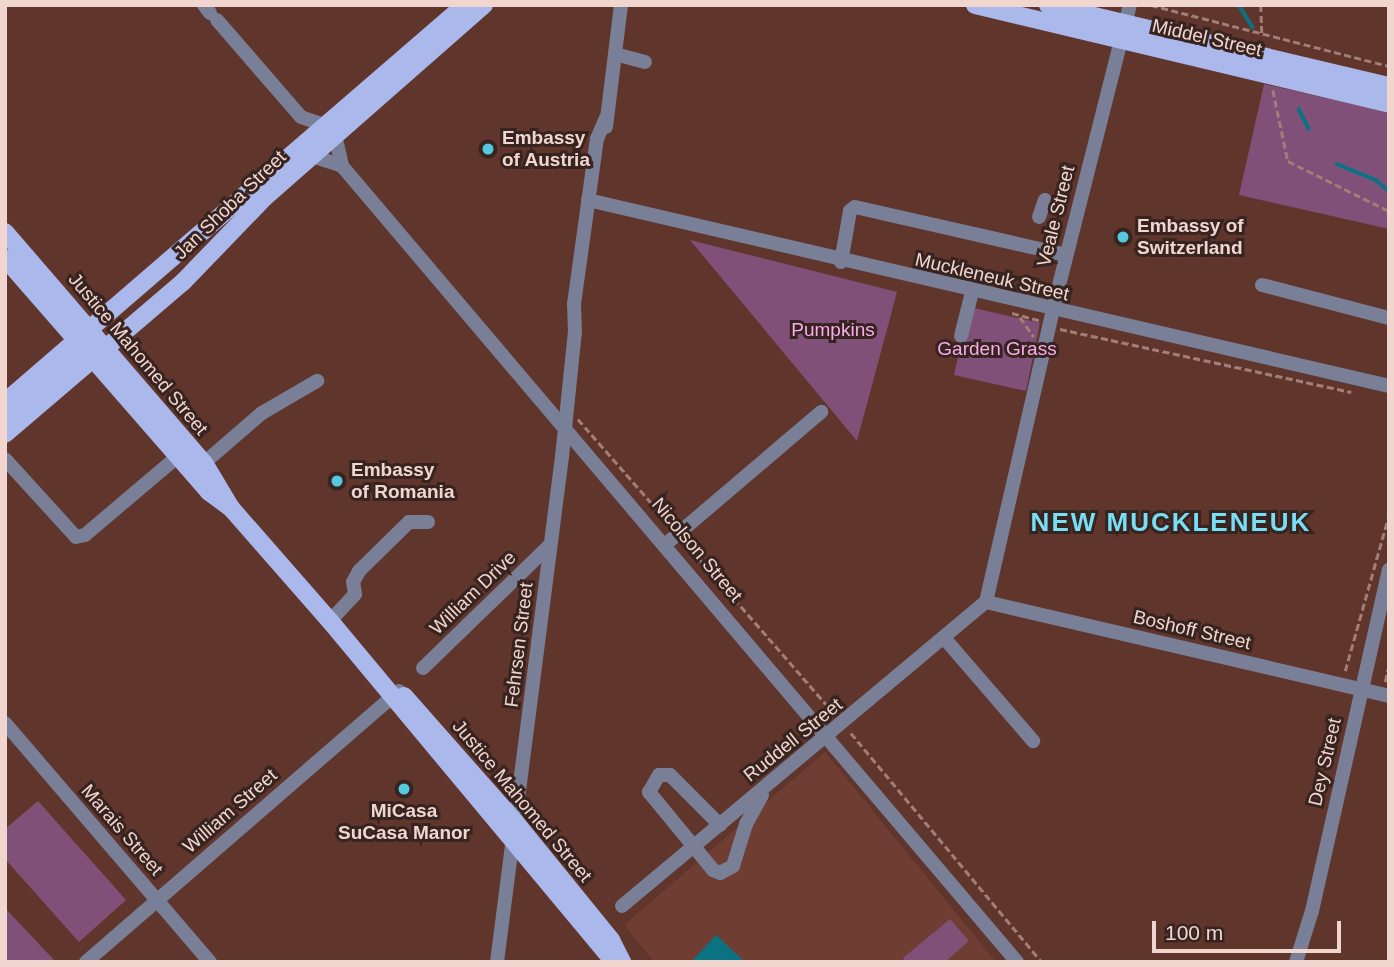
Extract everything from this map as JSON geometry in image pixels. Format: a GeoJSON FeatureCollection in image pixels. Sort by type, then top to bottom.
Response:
{"type":"FeatureCollection","features":[{"type":"Feature","properties":{"kind":"main road","name":"Jan Shoba Street"},"geometry":{"type":"LineString","coordinates":[[331,131],[465,5]]}},
{"type":"Feature","properties":{"kind":"main road","name":"Jan Shoba Street"},"geometry":{"type":"LineString","coordinates":[[5,434],[91,344],[331,131],[484,5]]}},
{"type":"Feature","properties":{"kind":"main road","name":"Middel Street"},"geometry":{"type":"LineString","coordinates":[[975,5],[1125,32],[1389,86]]}},
{"type":"Feature","properties":{"kind":"main road","name":"Middel Street"},"geometry":{"type":"LineString","coordinates":[[1048,5],[1125,32],[1389,104]]}},
{"type":"Feature","properties":{"kind":"main road","name":"Jan Shoba Street"},"geometry":{"type":"LineString","coordinates":[[5,402],[183,282],[308,151]]}},
{"type":"Feature","properties":{"kind":"main road","name":"Justice Mahomed Street"},"geometry":{"type":"LineString","coordinates":[[5,232],[178,456],[209,492],[231,508]]}},
{"type":"Feature","properties":{"kind":"main road","name":"Justice Mahomed Street"},"geometry":{"type":"LineString","coordinates":[[5,258],[204,463],[231,508],[378,677],[516,823],[611,940],[622,962]]}},
{"type":"Feature","properties":{"kind":"main road"},"geometry":{"type":"LineString","coordinates":[[5,416],[91,344]]}},
{"type":"Feature","properties":{"kind":"main road","name":"Justice Mahomed Street"},"geometry":{"type":"LineString","coordinates":[[395,694],[614,962]]}},
{"type":"Feature","properties":{"kind":"street","name":"Fehrsen Street"},"geometry":{"type":"LineString","coordinates":[[612,5],[617,37]]}},
{"type":"Feature","properties":{"kind":"street","name":"Fehrsen Street"},"geometry":{"type":"LineString","coordinates":[[497,962],[575,332],[621,5]]}},
{"type":"Feature","properties":{"kind":"street","name":"Veale Street"},"geometry":{"type":"LineString","coordinates":[[986,602],[1048,316],[1130,5]]}},
{"type":"Feature","properties":{"kind":"street"},"geometry":{"type":"LineString","coordinates":[[210,13],[301,117],[331,131]]}},
{"type":"Feature","properties":{"kind":"street"},"geometry":{"type":"LineString","coordinates":[[615,54],[645,62]]}},
{"type":"Feature","properties":{"kind":"street"},"geometry":{"type":"LineString","coordinates":[[301,117],[308,151],[342,166]]}},
{"type":"Feature","properties":{"kind":"street","name":"Nicolson Street"},"geometry":{"type":"LineString","coordinates":[[331,131],[342,166],[565,424],[1017,962]]}},
{"type":"Feature","properties":{"kind":"street"},"geometry":{"type":"LineString","coordinates":[[1039,217],[1045,200]]}},
{"type":"Feature","properties":{"kind":"street","name":"Muckleneuk Street"},"geometry":{"type":"LineString","coordinates":[[593,201],[972,292],[1048,316],[1389,386]]}},
{"type":"Feature","properties":{"kind":"street"},"geometry":{"type":"LineString","coordinates":[[841,262],[850,211],[855,206],[1066,255]]}},
{"type":"Feature","properties":{"kind":"street"},"geometry":{"type":"LineString","coordinates":[[1262,285],[1389,318]]}},
{"type":"Feature","properties":{"kind":"street"},"geometry":{"type":"LineString","coordinates":[[961,336],[972,292]]}},
{"type":"Feature","properties":{"kind":"street"},"geometry":{"type":"LineString","coordinates":[[204,463],[262,413],[317,381]]}},
{"type":"Feature","properties":{"kind":"street"},"geometry":{"type":"LineString","coordinates":[[666,544],[821,412]]}},
{"type":"Feature","properties":{"kind":"street"},"geometry":{"type":"LineString","coordinates":[[5,459],[76,537],[85,535],[178,456]]}},
{"type":"Feature","properties":{"kind":"street"},"geometry":{"type":"LineString","coordinates":[[330,621],[355,594],[354,582],[359,571],[409,522],[428,522]]}},
{"type":"Feature","properties":{"kind":"street","name":"William Drive"},"geometry":{"type":"LineString","coordinates":[[423,668],[550,545]]}},
{"type":"Feature","properties":{"kind":"street","name":"Dey Street"},"geometry":{"type":"LineString","coordinates":[[1296,962],[1312,911],[1389,570]]}},
{"type":"Feature","properties":{"kind":"street","name":"Ruddell Street"},"geometry":{"type":"LineString","coordinates":[[622,906],[695,848],[986,602]]}},
{"type":"Feature","properties":{"kind":"street","name":"Boshoff Street"},"geometry":{"type":"LineString","coordinates":[[986,602],[1389,696]]}},
{"type":"Feature","properties":{"kind":"street"},"geometry":{"type":"LineString","coordinates":[[945,639],[1033,741]]}},
{"type":"Feature","properties":{"kind":"street","name":"William Street"},"geometry":{"type":"LineString","coordinates":[[86,962],[395,694]]}},
{"type":"Feature","properties":{"kind":"street","name":"Marais Street"},"geometry":{"type":"LineString","coordinates":[[5,723],[210,962]]}},
{"type":"Feature","properties":{"kind":"street"},"geometry":{"type":"LineString","coordinates":[[720,825],[670,775],[659,775],[649,792],[650,797],[717,873],[729,870],[746,824],[768,785]]}},
{"type":"Feature","properties":{"kind":"path"},"geometry":{"type":"LineString","coordinates":[[1151,5],[1389,66]]}},
{"type":"Feature","properties":{"kind":"path"},"geometry":{"type":"LineString","coordinates":[[1261,5],[1262,35]]}},
{"type":"Feature","properties":{"kind":"path"},"geometry":{"type":"LineString","coordinates":[[1270,81],[1288,161],[1389,211]]}},
{"type":"Feature","properties":{"kind":"path"},"geometry":{"type":"LineString","coordinates":[[1019,315],[1038,343],[1048,316]]}},
{"type":"Feature","properties":{"kind":"path"},"geometry":{"type":"LineString","coordinates":[[1056,340],[1059,329],[1362,395]]}},
{"type":"Feature","properties":{"kind":"path"},"geometry":{"type":"LineString","coordinates":[[567,407],[843,723],[1042,962]]}},
{"type":"Feature","properties":{"kind":"path"},"geometry":{"type":"LineString","coordinates":[[1332,669],[1345,672],[1389,514]]}},
{"type":"Feature","properties":{"kind":"path"},"geometry":{"type":"LineString","coordinates":[[1389,665],[1384,689],[1389,690]]}},
{"type":"Feature","properties":{"kind":"shaded area"},"geometry":{"type":"Polygon","coordinates":[[[825,752],[996,962],[654,962],[624,925],[825,752]]]}},
{"type":"Feature","properties":{"kind":"green space"},"geometry":{"type":"Polygon","coordinates":[[[1264,84],[1389,112],[1389,229],[1239,195],[1264,84]]]}},
{"type":"Feature","properties":{"kind":"green space","name":"Pumpkins"},"geometry":{"type":"Polygon","coordinates":[[[690,240],[897,292],[857,441],[690,240]]]}},
{"type":"Feature","properties":{"kind":"green space","name":"Garden Grass"},"geometry":{"type":"Polygon","coordinates":[[[969,307],[1040,323],[1026,391],[954,375],[969,307]]]}},
{"type":"Feature","properties":{"kind":"green space"},"geometry":{"type":"Polygon","coordinates":[[[38,801],[126,900],[79,942],[5,859],[5,829],[38,801]]]}},
{"type":"Feature","properties":{"kind":"green space"},"geometry":{"type":"Polygon","coordinates":[[[5,908],[55,961],[5,962],[5,908]]]}},
{"type":"Feature","properties":{"kind":"green space"},"geometry":{"type":"Polygon","coordinates":[[[950,919],[969,941],[945,962],[905,962],[903,958],[950,919]]]}},
{"type":"Feature","properties":{"kind":"water"},"geometry":{"type":"Polygon","coordinates":[[[716,935],[743,960],[742,962],[691,962],[716,935]]]}},
{"type":"Feature","properties":{"kind":"waterway"},"geometry":{"type":"LineString","coordinates":[[1239,5],[1253,27]]}},
{"type":"Feature","properties":{"kind":"waterway"},"geometry":{"type":"LineString","coordinates":[[1299,109],[1309,129]]}},
{"type":"Feature","properties":{"kind":"waterway"},"geometry":{"type":"LineString","coordinates":[[1337,164],[1376,180],[1389,191]]}},
{"type":"Feature","properties":{"kind":"place","name":"Embassy of Austria"},"geometry":{"type":"Point","coordinates":[488,149]}},
{"type":"Feature","properties":{"kind":"place","name":"Embassy of Switzerland"},"geometry":{"type":"Point","coordinates":[1123,237]}},
{"type":"Feature","properties":{"kind":"place","name":"Embassy of Romania"},"geometry":{"type":"Point","coordinates":[337,481]}},
{"type":"Feature","properties":{"kind":"place","name":"MiCasa SuCasa Manor"},"geometry":{"type":"Point","coordinates":[404,789]}},
{"type":"Feature","properties":{"kind":"district","name":"NEW MUCKLENEUK"},"geometry":{"type":"Point","coordinates":[1171,523]}}]}
